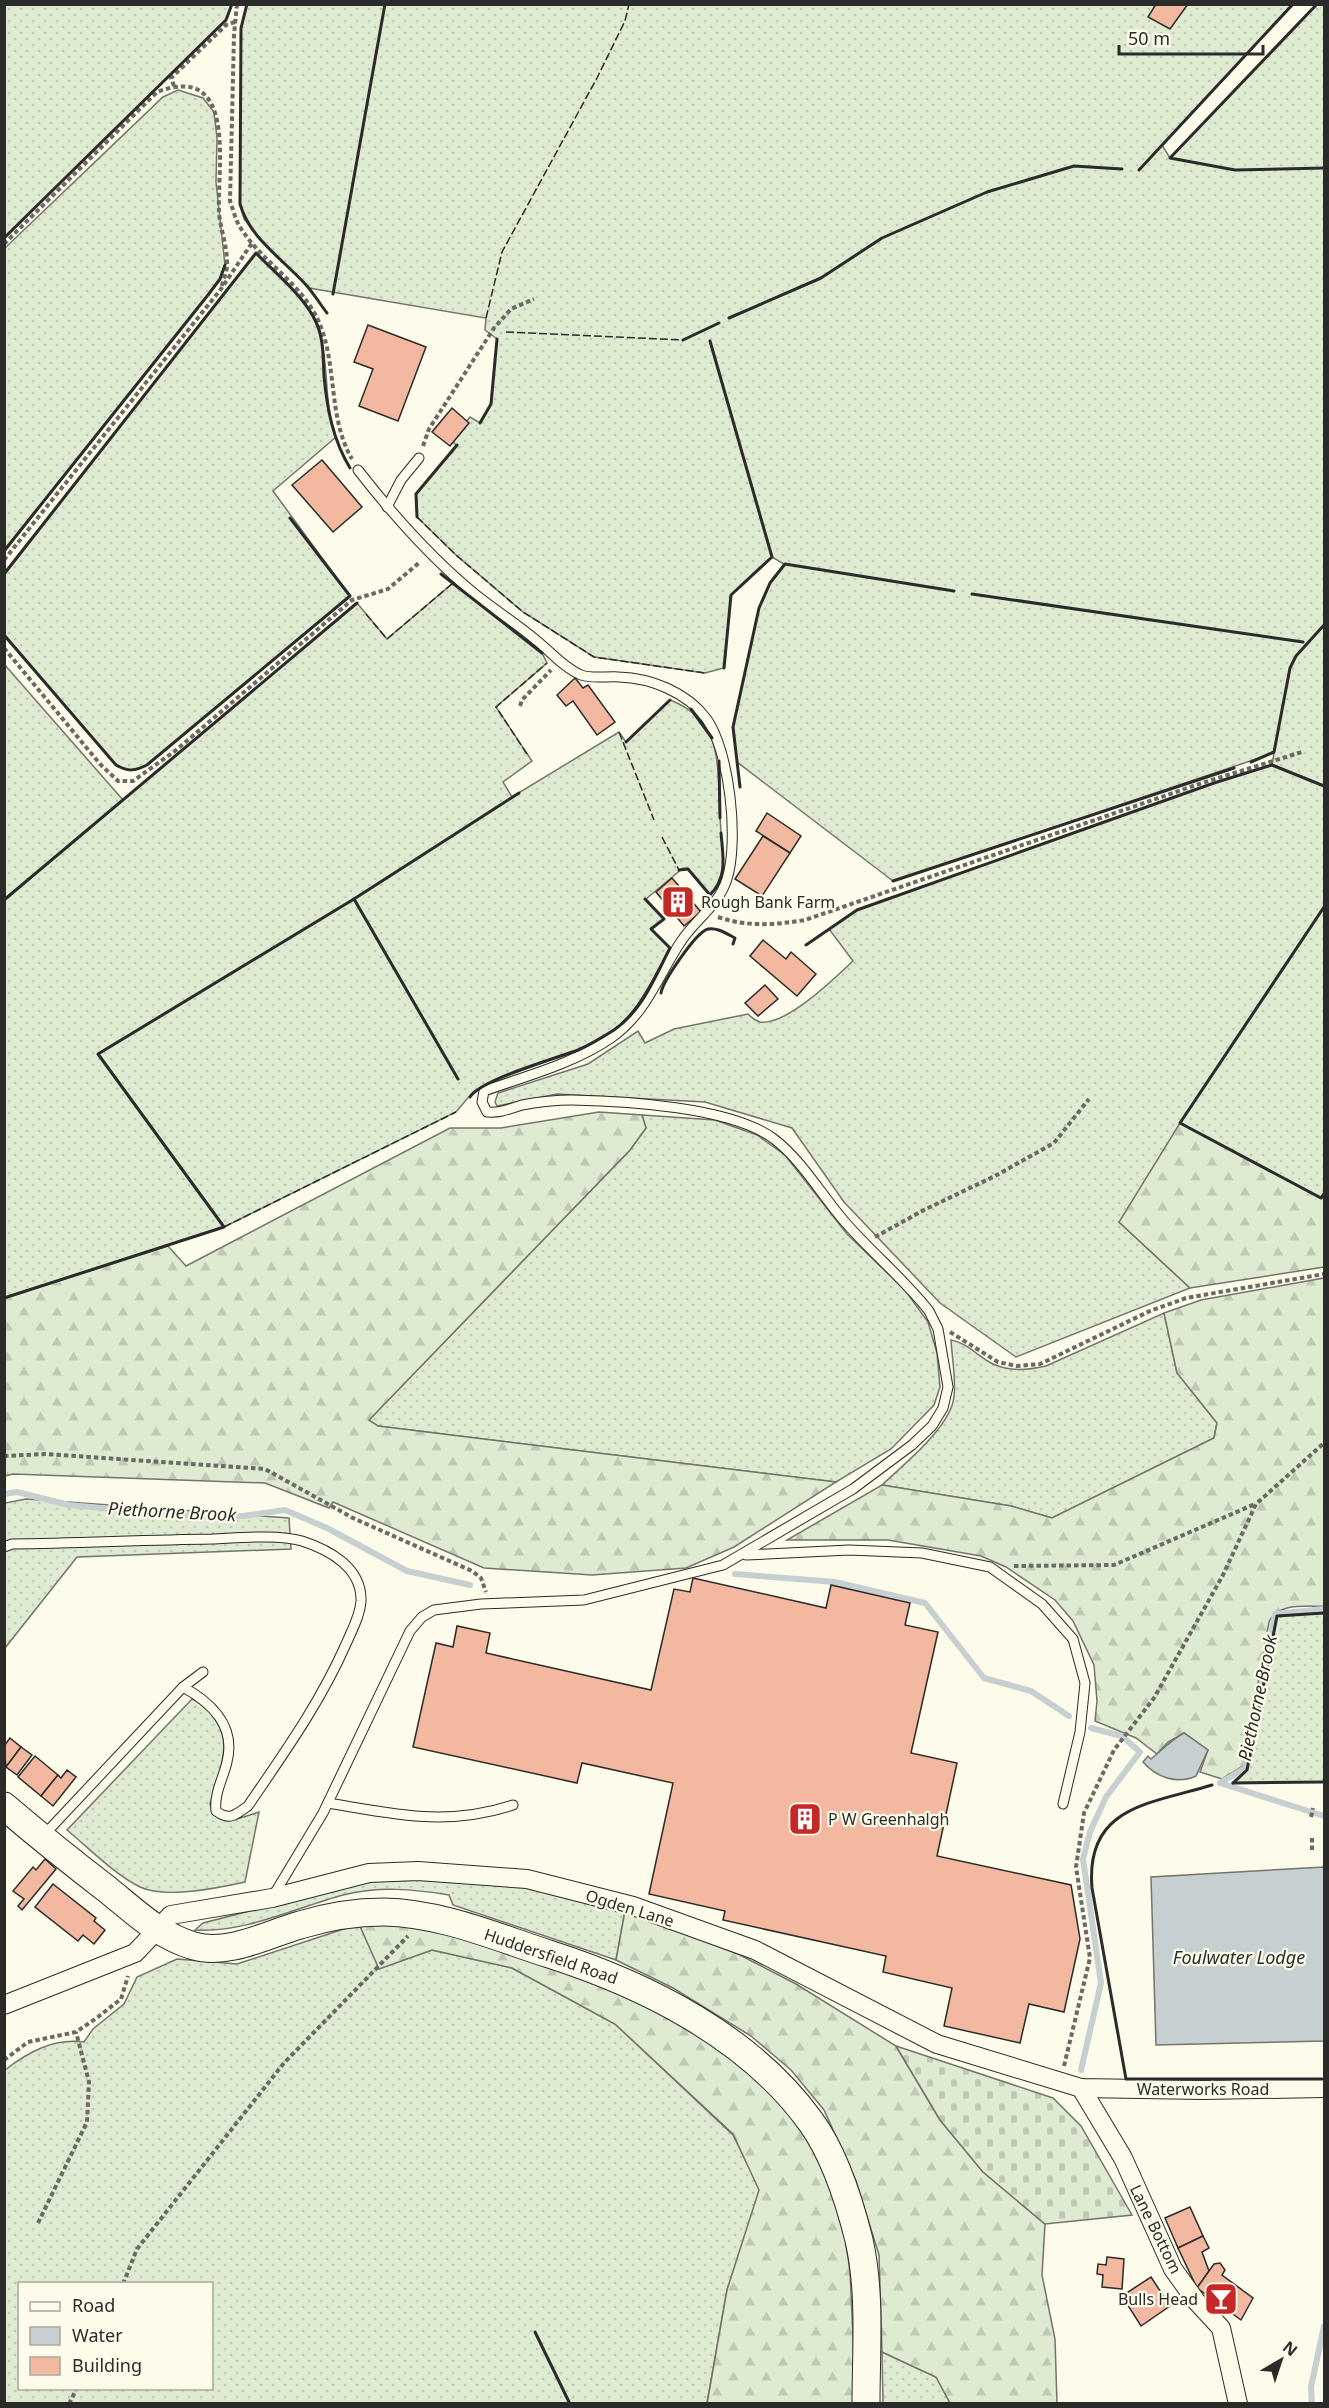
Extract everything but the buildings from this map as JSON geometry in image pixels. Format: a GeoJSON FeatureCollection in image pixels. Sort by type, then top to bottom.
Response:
{"type":"FeatureCollection","features":[{"type":"Feature","properties":{"kind":"main road","name":"Huddersfield Road"},"geometry":{"type":"LineString","coordinates":[[4,1806],[158,1929],[172,1938],[205,1949],[255,1940],[303,1924],[354,1915],[384,1912],[420,1915],[593,1968],[642,1989],[742,2051],[788,2094],[812,2123],[829,2153],[847,2198],[859,2242],[866,2295],[866,2403]]}},
{"type":"Feature","properties":{"kind":"street","name":"Ogden Lane"},"geometry":{"type":"LineString","coordinates":[[135,1953],[171,1916],[272,1898],[369,1874],[418,1871],[527,1879],[633,1906],[755,1950],[937,2044],[1081,2088]]}},
{"type":"Feature","properties":{"kind":"street"},"geometry":{"type":"LineString","coordinates":[[4,2005],[135,1953]]}},
{"type":"Feature","properties":{"kind":"street","name":"Waterworks Road"},"geometry":{"type":"LineString","coordinates":[[1081,2088],[1203,2090],[1324,2088]]}},
{"type":"Feature","properties":{"kind":"street","name":"Lane Bottom"},"geometry":{"type":"LineString","coordinates":[[1081,2088],[1123,2158],[1173,2269],[1196,2301],[1221,2328],[1238,2403]]}},
{"type":"Feature","properties":{"kind":"lane"},"geometry":{"type":"LineString","coordinates":[[387,507],[401,480],[419,458]]}},
{"type":"Feature","properties":{"kind":"lane"},"geometry":{"type":"LineString","coordinates":[[272,1898],[328,1803],[410,1631],[423,1617],[434,1610],[489,1604],[584,1600],[723,1565],[853,1489],[912,1445],[932,1426],[943,1408],[948,1387],[938,1329],[919,1298],[866,1245],[775,1140],[756,1128],[727,1117],[688,1110],[571,1100],[535,1102],[501,1113],[487,1112],[482,1102],[484,1091],[583,1055],[612,1037],[647,1003],[683,939],[706,913],[727,880],[733,850],[728,789],[718,741],[705,718],[682,696],[655,682],[623,677],[582,675],[560,661],[475,594],[430,553],[387,507],[358,470]]}},
{"type":"Feature","properties":{"kind":"lane"},"geometry":{"type":"LineString","coordinates":[[4,1547],[146,1540],[251,1538],[300,1540],[333,1553],[348,1567],[359,1584],[361,1601],[359,1614],[336,1666],[321,1698],[248,1806],[233,1817],[224,1817],[216,1811],[214,1799],[228,1761],[229,1741],[225,1726],[217,1712],[199,1696],[183,1687]]}},
{"type":"Feature","properties":{"kind":"lane"},"geometry":{"type":"LineString","coordinates":[[743,1555],[859,1550],[922,1553],[990,1567],[1042,1604],[1073,1639],[1085,1683],[1080,1732],[1063,1804]]}},
{"type":"Feature","properties":{"kind":"lane"},"geometry":{"type":"LineString","coordinates":[[42,1838],[183,1687],[203,1672]]}},
{"type":"Feature","properties":{"kind":"lane"},"geometry":{"type":"LineString","coordinates":[[328,1803],[417,1818],[448,1819],[513,1805]]}},
{"type":"Feature","properties":{"kind":"path"},"geometry":{"type":"LineString","coordinates":[[237,4],[230,201],[238,225],[252,243],[292,284],[312,309],[322,329],[337,425],[358,470]]}},
{"type":"Feature","properties":{"kind":"path"},"geometry":{"type":"LineString","coordinates":[[174,86],[171,78],[226,25],[235,22]]}},
{"type":"Feature","properties":{"kind":"path"},"geometry":{"type":"LineString","coordinates":[[4,244],[157,93],[174,86],[187,87],[204,94],[215,107],[220,124],[219,213],[228,263],[221,289]]}},
{"type":"Feature","properties":{"kind":"path"},"geometry":{"type":"LineString","coordinates":[[4,560],[221,289],[252,243]]}},
{"type":"Feature","properties":{"kind":"path"},"geometry":{"type":"LineString","coordinates":[[419,458],[429,429],[494,328],[511,309],[534,299]]}},
{"type":"Feature","properties":{"kind":"path"},"geometry":{"type":"LineString","coordinates":[[4,648],[100,764],[118,781],[133,781],[175,751],[352,600],[388,589],[430,553]]}},
{"type":"Feature","properties":{"kind":"path"},"geometry":{"type":"LineString","coordinates":[[520,706],[522,700],[560,661]]}},
{"type":"Feature","properties":{"kind":"path"},"geometry":{"type":"LineString","coordinates":[[706,913],[736,923],[774,925],[805,920],[1202,783],[1302,752]]}},
{"type":"Feature","properties":{"kind":"path"},"geometry":{"type":"LineString","coordinates":[[866,1245],[877,1236],[914,1215],[995,1176],[1054,1143],[1089,1099]]}},
{"type":"Feature","properties":{"kind":"path"},"geometry":{"type":"LineString","coordinates":[[938,1329],[955,1334],[998,1362],[1017,1366],[1040,1364],[1150,1311],[1186,1298],[1324,1274]]}},
{"type":"Feature","properties":{"kind":"path"},"geometry":{"type":"LineString","coordinates":[[990,1567],[1114,1565],[1256,1504],[1324,1443]]}},
{"type":"Feature","properties":{"kind":"path"},"geometry":{"type":"LineString","coordinates":[[4,1456],[45,1454],[265,1469],[353,1518],[472,1571],[481,1578],[489,1604]]}},
{"type":"Feature","properties":{"kind":"path"},"geometry":{"type":"LineString","coordinates":[[1061,2081],[1090,1958],[1076,1867],[1084,1813],[1116,1747],[1154,1698],[1218,1585],[1256,1504]]}},
{"type":"Feature","properties":{"kind":"path"},"geometry":{"type":"LineString","coordinates":[[1311,1817],[1313,1808]]}},
{"type":"Feature","properties":{"kind":"path"},"geometry":{"type":"LineString","coordinates":[[1312,1838],[1312,1853]]}},
{"type":"Feature","properties":{"kind":"path"},"geometry":{"type":"LineString","coordinates":[[123,2282],[138,2248],[277,2071],[417,1926],[420,1915]]}},
{"type":"Feature","properties":{"kind":"path"},"geometry":{"type":"LineString","coordinates":[[4,2060],[28,2042],[76,2032],[121,1999],[135,1953]]}},
{"type":"Feature","properties":{"kind":"path"},"geometry":{"type":"LineString","coordinates":[[38,2223],[87,2122],[89,2082],[76,2032]]}},
{"type":"Feature","properties":{"kind":"green space"},"geometry":{"type":"Polygon","coordinates":[[[5,4],[232,5],[226,20],[5,238],[5,4]]]}},
{"type":"Feature","properties":{"kind":"green space"},"geometry":{"type":"Polygon","coordinates":[[[247,5],[1293,5],[1162,145],[1170,158],[1317,5],[1324,5],[1324,1194],[1321,1198],[1119,1222],[1190,1288],[1016,1357],[940,1303],[844,1202],[792,1128],[705,1102],[557,1094],[497,1106],[495,1102],[498,1093],[588,1064],[638,1031],[645,1043],[674,1029],[748,1014],[760,1022],[783,1017],[810,999],[853,961],[829,929],[857,910],[1214,783],[1272,765],[1274,753],[893,881],[737,762],[733,727],[759,608],[770,583],[784,564],[772,557],[731,595],[724,668],[705,673],[594,657],[523,612],[456,555],[417,517],[416,494],[457,446],[452,441],[470,417],[480,423],[491,404],[497,339],[485,330],[486,318],[309,288],[244,219],[240,204],[241,28],[247,5]]]}},
{"type":"Feature","properties":{"kind":"green space"},"geometry":{"type":"Polygon","coordinates":[[[178,90],[203,98],[214,112],[217,138],[216,182],[225,265],[220,279],[5,551],[5,248],[163,97],[178,90]]]}},
{"type":"Feature","properties":{"kind":"green space"},"geometry":{"type":"Polygon","coordinates":[[[256,253],[305,304],[316,323],[321,336],[329,409],[336,437],[273,491],[350,596],[147,765],[135,769],[124,769],[116,765],[5,635],[5,574],[256,253]]]}},
{"type":"Feature","properties":{"kind":"green space"},"geometry":{"type":"Polygon","coordinates":[[[453,583],[542,653],[547,663],[496,707],[532,761],[503,782],[512,797],[619,732],[626,742],[670,700],[688,709],[701,720],[714,748],[724,872],[719,886],[710,895],[688,869],[683,868],[646,899],[664,919],[651,929],[670,948],[638,1007],[616,1029],[580,1049],[501,1078],[473,1092],[456,1112],[224,1227],[5,1298],[4,664],[123,800],[357,603],[387,639],[453,583]]]}},
{"type":"Feature","properties":{"kind":"green space"},"geometry":{"type":"Polygon","coordinates":[[[599,1112],[642,1115],[646,1128],[630,1150],[369,1420],[378,1426],[836,1482],[734,1547],[686,1568],[592,1575],[484,1568],[333,1502],[329,1508],[265,1483],[13,1474],[5,1476],[5,1298],[168,1246],[186,1266],[450,1128],[501,1128],[599,1112]]]}},
{"type":"Feature","properties":{"kind":"green space"},"geometry":{"type":"Polygon","coordinates":[[[642,1115],[715,1120],[757,1135],[785,1155],[847,1234],[905,1290],[928,1322],[937,1353],[940,1387],[934,1405],[891,1449],[836,1482],[378,1426],[369,1420],[630,1150],[646,1128],[642,1115]]]}},
{"type":"Feature","properties":{"kind":"green space"},"geometry":{"type":"Polygon","coordinates":[[[1180,1123],[1320,1198],[1324,1194],[1324,1267],[1190,1288],[1119,1222],[1180,1123]]]}},
{"type":"Feature","properties":{"kind":"green space"},"geometry":{"type":"Polygon","coordinates":[[[1324,1278],[1324,1606],[1286,1608],[1279,1611],[1269,1622],[1243,1766],[1222,1779],[1200,1772],[1208,1750],[1184,1733],[1168,1742],[1157,1754],[1136,1738],[1095,1721],[1097,1701],[1094,1665],[1073,1621],[1055,1600],[1006,1567],[981,1556],[888,1540],[787,1540],[882,1485],[1011,1506],[1052,1518],[1214,1438],[1217,1423],[1177,1373],[1164,1313],[1201,1300],[1324,1278]]]}},
{"type":"Feature","properties":{"kind":"green space"},"geometry":{"type":"Polygon","coordinates":[[[1164,1313],[1177,1373],[1217,1423],[1214,1438],[1052,1518],[1011,1506],[882,1485],[936,1432],[951,1408],[955,1382],[951,1340],[963,1344],[1000,1367],[1020,1370],[1046,1366],[1164,1313]]]}},
{"type":"Feature","properties":{"kind":"green space"},"geometry":{"type":"Polygon","coordinates":[[[26,1499],[289,1518],[291,1549],[77,1557],[5,1648],[5,1503],[26,1499]]]}},
{"type":"Feature","properties":{"kind":"green space"},"geometry":{"type":"Polygon","coordinates":[[[1324,1613],[1324,1782],[1233,1783],[1247,1770],[1277,1616],[1324,1613]]]}},
{"type":"Feature","properties":{"kind":"green space"},"geometry":{"type":"Polygon","coordinates":[[[192,1699],[208,1710],[217,1720],[222,1731],[223,1755],[210,1804],[214,1812],[218,1817],[231,1820],[259,1812],[245,1882],[192,1891],[151,1890],[140,1887],[121,1875],[67,1830],[192,1699]]]}},
{"type":"Feature","properties":{"kind":"green space"},"geometry":{"type":"Polygon","coordinates":[[[378,1878],[449,1880],[521,1886],[574,1896],[625,1911],[616,1960],[453,1905],[449,1895],[409,1890],[383,1889],[356,1892],[251,1924],[214,1930],[195,1930],[203,1923],[378,1878]]]}},
{"type":"Feature","properties":{"kind":"green space"},"geometry":{"type":"Polygon","coordinates":[[[625,1911],[738,1954],[796,1984],[896,2046],[940,2120],[983,2172],[1045,2224],[1042,2275],[1055,2339],[1057,2403],[950,2403],[936,2377],[882,2352],[879,2255],[856,2181],[824,2110],[791,2070],[751,2036],[673,1988],[616,1960],[625,1911]]]}},
{"type":"Feature","properties":{"kind":"green space"},"geometry":{"type":"Polygon","coordinates":[[[388,1922],[470,1933],[671,2014],[781,2095],[815,2143],[839,2199],[850,2271],[856,2403],[707,2404],[727,2290],[759,2190],[733,2134],[615,2024],[512,1968],[432,1950],[379,1969],[359,1924],[388,1922]]]}},
{"type":"Feature","properties":{"kind":"green space"},"geometry":{"type":"Polygon","coordinates":[[[359,1924],[380,1968],[432,1950],[512,1968],[615,2024],[733,2135],[760,2190],[727,2290],[707,2403],[5,2404],[5,2070],[32,2052],[52,2044],[84,2042],[93,2029],[124,2004],[137,1977],[177,1959],[237,1964],[359,1924]]]}},
{"type":"Feature","properties":{"kind":"green space"},"geometry":{"type":"Polygon","coordinates":[[[896,2046],[1053,2098],[1081,2126],[1132,2215],[1045,2224],[983,2172],[940,2120],[896,2046]]]}},
{"type":"Feature","properties":{"kind":"green space"},"geometry":{"type":"Polygon","coordinates":[[[882,2352],[936,2377],[950,2403],[883,2403],[882,2352]]]}},
{"type":"Feature","properties":{"kind":"water"},"geometry":{"type":"Polygon","coordinates":[[[1184,1733],[1208,1750],[1196,1776],[1182,1780],[1167,1778],[1154,1772],[1143,1762],[1148,1756],[1151,1759],[1184,1733]]]}},
{"type":"Feature","properties":{"kind":"water","name":"Foulwater Lodge"},"geometry":{"type":"Polygon","coordinates":[[[1324,1867],[1324,2041],[1156,2045],[1151,1877],[1324,1867]]]}},
{"type":"Feature","properties":{"kind":"waterway","name":"Piethorne Brook"},"geometry":{"type":"LineString","coordinates":[[4,1494],[17,1492],[69,1505],[173,1515],[243,1516],[285,1510],[327,1528],[407,1571],[470,1585]]}},
{"type":"Feature","properties":{"kind":"waterway","name":"Piethorne Brook"},"geometry":{"type":"LineString","coordinates":[[735,1574],[835,1582],[925,1603],[984,1678],[1031,1691],[1069,1716]]}},
{"type":"Feature","properties":{"kind":"waterway","name":"Piethorne Brook"},"geometry":{"type":"LineString","coordinates":[[1220,1783],[1245,1768],[1275,1614],[1324,1609]]}},
{"type":"Feature","properties":{"kind":"waterway"},"geometry":{"type":"LineString","coordinates":[[1081,2070],[1101,1983],[1083,1859],[1090,1832],[1106,1797],[1140,1752],[1122,1736],[1091,1728]]}},
{"type":"Feature","properties":{"kind":"waterway"},"geometry":{"type":"LineString","coordinates":[[1220,1783],[1324,1816]]}},
{"type":"Feature","properties":{"kind":"waterway"},"geometry":{"type":"LineString","coordinates":[[1312,2404],[1311,2387],[1324,2326]]}},
{"type":"Feature","properties":{"kind":"fence"},"geometry":{"type":"LineString","coordinates":[[486,318],[502,252],[597,78],[625,21],[629,4]]}},
{"type":"Feature","properties":{"kind":"fence"},"geometry":{"type":"LineString","coordinates":[[506,332],[683,340]]}},
{"type":"Feature","properties":{"kind":"fence"},"geometry":{"type":"LineString","coordinates":[[417,517],[456,555],[523,612],[594,657],[705,673]]}},
{"type":"Feature","properties":{"kind":"fence"},"geometry":{"type":"LineString","coordinates":[[366,614],[387,639],[453,583]]}},
{"type":"Feature","properties":{"kind":"fence"},"geometry":{"type":"LineString","coordinates":[[527,754],[496,707],[547,663]]}},
{"type":"Feature","properties":{"kind":"fence"},"geometry":{"type":"LineString","coordinates":[[619,732],[654,820]]}},
{"type":"Feature","properties":{"kind":"fence"},"geometry":{"type":"LineString","coordinates":[[662,837],[679,870]]}},
{"type":"Feature","properties":{"kind":"fence"},"geometry":{"type":"LineString","coordinates":[[224,1227],[456,1112]]}},
{"type":"Feature","properties":{"kind":"wall"},"geometry":{"type":"LineString","coordinates":[[4,238],[226,20],[232,4]]}},
{"type":"Feature","properties":{"kind":"wall"},"geometry":{"type":"LineString","coordinates":[[247,4],[241,28],[240,204],[251,228],[307,286],[327,313]]}},
{"type":"Feature","properties":{"kind":"wall"},"geometry":{"type":"LineString","coordinates":[[333,294],[385,4]]}},
{"type":"Feature","properties":{"kind":"wall"},"geometry":{"type":"LineString","coordinates":[[1139,170],[1293,4]]}},
{"type":"Feature","properties":{"kind":"wall"},"geometry":{"type":"LineString","coordinates":[[1317,4],[1170,158],[1235,170],[1324,168]]}},
{"type":"Feature","properties":{"kind":"wall"},"geometry":{"type":"LineString","coordinates":[[729,318],[821,278],[882,238],[987,192],[1074,166],[1122,169]]}},
{"type":"Feature","properties":{"kind":"wall"},"geometry":{"type":"LineString","coordinates":[[4,574],[256,253],[297,294],[316,322],[322,342],[329,412],[339,446],[350,468]]}},
{"type":"Feature","properties":{"kind":"wall"},"geometry":{"type":"LineString","coordinates":[[4,551],[208,295],[220,279],[225,265]]}},
{"type":"Feature","properties":{"kind":"wall"},"geometry":{"type":"LineString","coordinates":[[683,340],[719,323]]}},
{"type":"Feature","properties":{"kind":"wall"},"geometry":{"type":"LineString","coordinates":[[480,423],[491,404],[497,339]]}},
{"type":"Feature","properties":{"kind":"wall"},"geometry":{"type":"LineString","coordinates":[[710,341],[772,557],[731,595],[724,668]]}},
{"type":"Feature","properties":{"kind":"wall"},"geometry":{"type":"LineString","coordinates":[[417,517],[416,494],[457,445]]}},
{"type":"Feature","properties":{"kind":"wall"},"geometry":{"type":"LineString","coordinates":[[4,635],[116,765],[128,770],[143,767],[350,596],[290,518]]}},
{"type":"Feature","properties":{"kind":"wall"},"geometry":{"type":"LineString","coordinates":[[740,787],[733,727],[759,608],[770,583],[785,564],[954,591]]}},
{"type":"Feature","properties":{"kind":"wall"},"geometry":{"type":"LineString","coordinates":[[441,574],[542,653]]}},
{"type":"Feature","properties":{"kind":"wall"},"geometry":{"type":"LineString","coordinates":[[972,594],[1303,642]]}},
{"type":"Feature","properties":{"kind":"wall"},"geometry":{"type":"LineString","coordinates":[[4,900],[357,603]]}},
{"type":"Feature","properties":{"kind":"wall"},"geometry":{"type":"LineString","coordinates":[[1251,762],[1274,752],[1290,668],[1296,656],[1324,625]]}},
{"type":"Feature","properties":{"kind":"wall"},"geometry":{"type":"LineString","coordinates":[[626,742],[670,700]]}},
{"type":"Feature","properties":{"kind":"wall"},"geometry":{"type":"LineString","coordinates":[[691,709],[712,738]]}},
{"type":"Feature","properties":{"kind":"wall"},"geometry":{"type":"LineString","coordinates":[[719,761],[720,818]]}},
{"type":"Feature","properties":{"kind":"wall"},"geometry":{"type":"LineString","coordinates":[[806,945],[857,910],[1214,783],[1272,765],[1324,786]]}},
{"type":"Feature","properties":{"kind":"wall"},"geometry":{"type":"LineString","coordinates":[[893,881],[1234,768]]}},
{"type":"Feature","properties":{"kind":"wall"},"geometry":{"type":"LineString","coordinates":[[354,899],[519,793]]}},
{"type":"Feature","properties":{"kind":"wall"},"geometry":{"type":"LineString","coordinates":[[679,870],[688,869],[710,895],[720,881],[722,873],[721,833]]}},
{"type":"Feature","properties":{"kind":"wall"},"geometry":{"type":"LineString","coordinates":[[4,1298],[224,1227],[98,1054],[354,899],[458,1079]]}},
{"type":"Feature","properties":{"kind":"wall"},"geometry":{"type":"LineString","coordinates":[[470,1097],[489,1083],[587,1046],[614,1030],[632,1013],[647,993],[670,948],[651,929],[664,919],[645,899]]}},
{"type":"Feature","properties":{"kind":"wall"},"geometry":{"type":"LineString","coordinates":[[1324,907],[1180,1123],[1321,1198],[1324,1194]]}},
{"type":"Feature","properties":{"kind":"wall"},"geometry":{"type":"LineString","coordinates":[[661,993],[681,958],[703,932],[708,929],[722,931],[735,938],[733,944]]}},
{"type":"Feature","properties":{"kind":"wall"},"geometry":{"type":"LineString","coordinates":[[1233,1783],[1247,1770],[1277,1616],[1324,1613]]}},
{"type":"Feature","properties":{"kind":"wall"},"geometry":{"type":"LineString","coordinates":[[1233,1783],[1324,1782]]}},
{"type":"Feature","properties":{"kind":"wall"},"geometry":{"type":"LineString","coordinates":[[1212,1785],[1145,1804],[1126,1813],[1111,1824],[1099,1840],[1093,1861],[1092,1888],[1126,2079],[1322,2079]]}},
{"type":"Feature","properties":{"kind":"wall"},"geometry":{"type":"LineString","coordinates":[[535,2332],[570,2404]]}},
{"type":"Feature","properties":{"kind":"place","name":"Rough Bank Farm"},"geometry":{"type":"Point","coordinates":[678,902]}},
{"type":"Feature","properties":{"kind":"place","name":"P W Greenhalgh"},"geometry":{"type":"Point","coordinates":[805,1819]}},
{"type":"Feature","properties":{"kind":"place","name":"Bulls Head"},"geometry":{"type":"Point","coordinates":[1221,2299]}}]}
